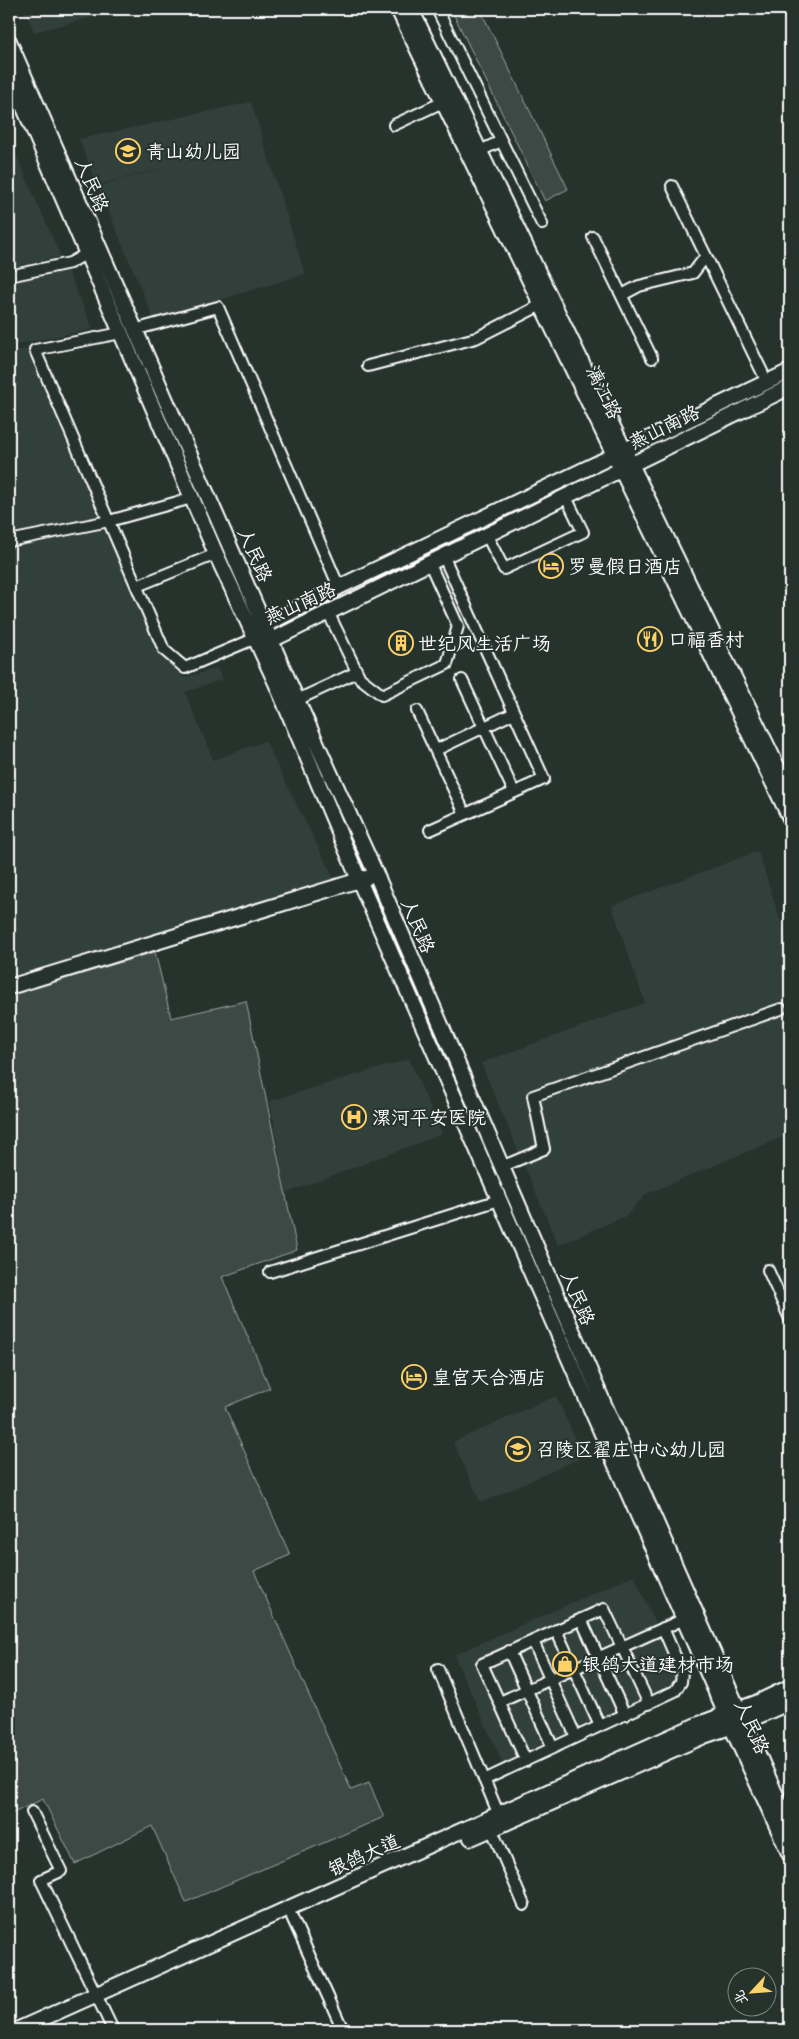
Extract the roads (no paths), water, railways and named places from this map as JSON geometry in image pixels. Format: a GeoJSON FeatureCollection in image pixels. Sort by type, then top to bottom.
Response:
{"type":"FeatureCollection","features":[{"type":"Feature","properties":{"kind":"main road","name":"漓江路"},"geometry":{"type":"LineString","coordinates":[[398,9],[541,305],[619,452]]}},
{"type":"Feature","properties":{"kind":"main road","name":"漓江路"},"geometry":{"type":"LineString","coordinates":[[411,9],[480,151],[790,818]]}},
{"type":"Feature","properties":{"kind":"main road","name":"人民路"},"geometry":{"type":"LineString","coordinates":[[9,41],[216,554],[256,638],[359,880],[684,1619],[790,1827]]}},
{"type":"Feature","properties":{"kind":"main road","name":"人民路"},"geometry":{"type":"LineString","coordinates":[[9,73],[86,254],[128,332],[272,640],[297,700],[376,874],[719,1668],[735,1718],[790,1855]]}},
{"type":"Feature","properties":{"kind":"main road","name":"燕山南路"},"geometry":{"type":"LineString","coordinates":[[790,371],[339,587],[265,625],[256,638],[272,640],[565,495],[790,387]]}},
{"type":"Feature","properties":{"kind":"main road"},"geometry":{"type":"LineString","coordinates":[[767,382],[774,395]]}},
{"type":"Feature","properties":{"kind":"main road","name":"漓江路"},"geometry":{"type":"LineString","coordinates":[[625,466],[790,792]]}},
{"type":"Feature","properties":{"kind":"main road"},"geometry":{"type":"LineString","coordinates":[[471,523],[482,536]]}},
{"type":"Feature","properties":{"kind":"main road"},"geometry":{"type":"LineString","coordinates":[[9,988],[376,874]]}},
{"type":"Feature","properties":{"kind":"main road"},"geometry":{"type":"LineString","coordinates":[[735,1718],[790,1687]]}},
{"type":"Feature","properties":{"kind":"main road"},"geometry":{"type":"LineString","coordinates":[[735,1718],[790,1702]]}},
{"type":"Feature","properties":{"kind":"main road","name":"银鸽大道"},"geometry":{"type":"LineString","coordinates":[[17,2030],[98,1999],[292,1917],[699,1724],[735,1718]]}},
{"type":"Feature","properties":{"kind":"main road","name":"银鸽大道"},"geometry":{"type":"LineString","coordinates":[[37,2030],[98,1999],[492,1821]]}},
{"type":"Feature","properties":{"kind":"street"},"geometry":{"type":"LineString","coordinates":[[437,9],[542,224]]}},
{"type":"Feature","properties":{"kind":"street"},"geometry":{"type":"LineString","coordinates":[[394,125],[443,102]]}},
{"type":"Feature","properties":{"kind":"street"},"geometry":{"type":"LineString","coordinates":[[480,151],[501,141]]}},
{"type":"Feature","properties":{"kind":"street"},"geometry":{"type":"LineString","coordinates":[[672,186],[767,382]]}},
{"type":"Feature","properties":{"kind":"street"},"geometry":{"type":"LineString","coordinates":[[593,236],[652,358]]}},
{"type":"Feature","properties":{"kind":"street"},"geometry":{"type":"LineString","coordinates":[[9,276],[70,263],[86,254]]}},
{"type":"Feature","properties":{"kind":"street"},"geometry":{"type":"LineString","coordinates":[[622,295],[639,286],[693,273],[706,256]]}},
{"type":"Feature","properties":{"kind":"street"},"geometry":{"type":"LineString","coordinates":[[368,366],[476,338],[541,305]]}},
{"type":"Feature","properties":{"kind":"street"},"geometry":{"type":"LineString","coordinates":[[256,638],[185,668],[164,650],[35,350],[128,332],[218,307],[339,587]]}},
{"type":"Feature","properties":{"kind":"street"},"geometry":{"type":"LineString","coordinates":[[482,536],[504,569],[583,532],[565,495]]}},
{"type":"Feature","properties":{"kind":"street"},"geometry":{"type":"LineString","coordinates":[[9,541],[109,521],[192,498]]}},
{"type":"Feature","properties":{"kind":"street"},"geometry":{"type":"LineString","coordinates":[[137,586],[216,554]]}},
{"type":"Feature","properties":{"kind":"street"},"geometry":{"type":"LineString","coordinates":[[430,830],[544,779],[443,555]]}},
{"type":"Feature","properties":{"kind":"street"},"geometry":{"type":"LineString","coordinates":[[328,612],[360,678],[382,695],[447,664],[458,626],[429,562]]}},
{"type":"Feature","properties":{"kind":"street"},"geometry":{"type":"LineString","coordinates":[[297,700],[358,672]]}},
{"type":"Feature","properties":{"kind":"street"},"geometry":{"type":"LineString","coordinates":[[462,680],[514,792]]}},
{"type":"Feature","properties":{"kind":"street"},"geometry":{"type":"LineString","coordinates":[[417,711],[465,814]]}},
{"type":"Feature","properties":{"kind":"street"},"geometry":{"type":"LineString","coordinates":[[436,750],[514,712]]}},
{"type":"Feature","properties":{"kind":"street"},"geometry":{"type":"LineString","coordinates":[[501,1167],[544,1149],[533,1096],[781,1009]]}},
{"type":"Feature","properties":{"kind":"street"},"geometry":{"type":"LineString","coordinates":[[270,1272],[499,1200]]}},
{"type":"Feature","properties":{"kind":"street"},"geometry":{"type":"LineString","coordinates":[[768,1270],[790,1319]]}},
{"type":"Feature","properties":{"kind":"street"},"geometry":{"type":"LineString","coordinates":[[526,1760],[482,1664],[532,1641],[604,1608],[648,1704]]}},
{"type":"Feature","properties":{"kind":"street"},"geometry":{"type":"LineString","coordinates":[[581,1619],[625,1715]]}},
{"type":"Feature","properties":{"kind":"street"},"geometry":{"type":"LineString","coordinates":[[500,1702],[684,1619]]}},
{"type":"Feature","properties":{"kind":"street"},"geometry":{"type":"LineString","coordinates":[[484,1780],[675,1691],[681,1682],[682,1672],[663,1628]]}},
{"type":"Feature","properties":{"kind":"street"},"geometry":{"type":"LineString","coordinates":[[556,1630],[600,1726]]}},
{"type":"Feature","properties":{"kind":"street"},"geometry":{"type":"LineString","coordinates":[[532,1641],[576,1737]]}},
{"type":"Feature","properties":{"kind":"street"},"geometry":{"type":"LineString","coordinates":[[509,1652],[553,1748]]}},
{"type":"Feature","properties":{"kind":"street"},"geometry":{"type":"LineString","coordinates":[[438,1669],[484,1780],[492,1821],[524,1905]]}},
{"type":"Feature","properties":{"kind":"street"},"geometry":{"type":"LineString","coordinates":[[32,1812],[61,1871],[41,1880],[113,2030]]}},
{"type":"Feature","properties":{"kind":"street"},"geometry":{"type":"LineString","coordinates":[[292,1917],[343,2030]]}},
{"type":"Feature","properties":{"kind":"place","name":"青山幼儿园"},"geometry":{"type":"Point","coordinates":[128,151]}},
{"type":"Feature","properties":{"kind":"place","name":"罗曼假日酒店"},"geometry":{"type":"Point","coordinates":[551,566]}},
{"type":"Feature","properties":{"kind":"place","name":"口福香村"},"geometry":{"type":"Point","coordinates":[650,639]}},
{"type":"Feature","properties":{"kind":"place","name":"世纪风生活广场"},"geometry":{"type":"Point","coordinates":[401,643]}},
{"type":"Feature","properties":{"kind":"place","name":"漯河平安医院"},"geometry":{"type":"Point","coordinates":[354,1117]}},
{"type":"Feature","properties":{"kind":"place","name":"皇宫天合酒店"},"geometry":{"type":"Point","coordinates":[414,1377]}},
{"type":"Feature","properties":{"kind":"place","name":"召陵区翟庄中心幼儿园"},"geometry":{"type":"Point","coordinates":[518,1449]}},
{"type":"Feature","properties":{"kind":"place","name":"银鸽大道建材市场"},"geometry":{"type":"Point","coordinates":[565,1664]}}]}
